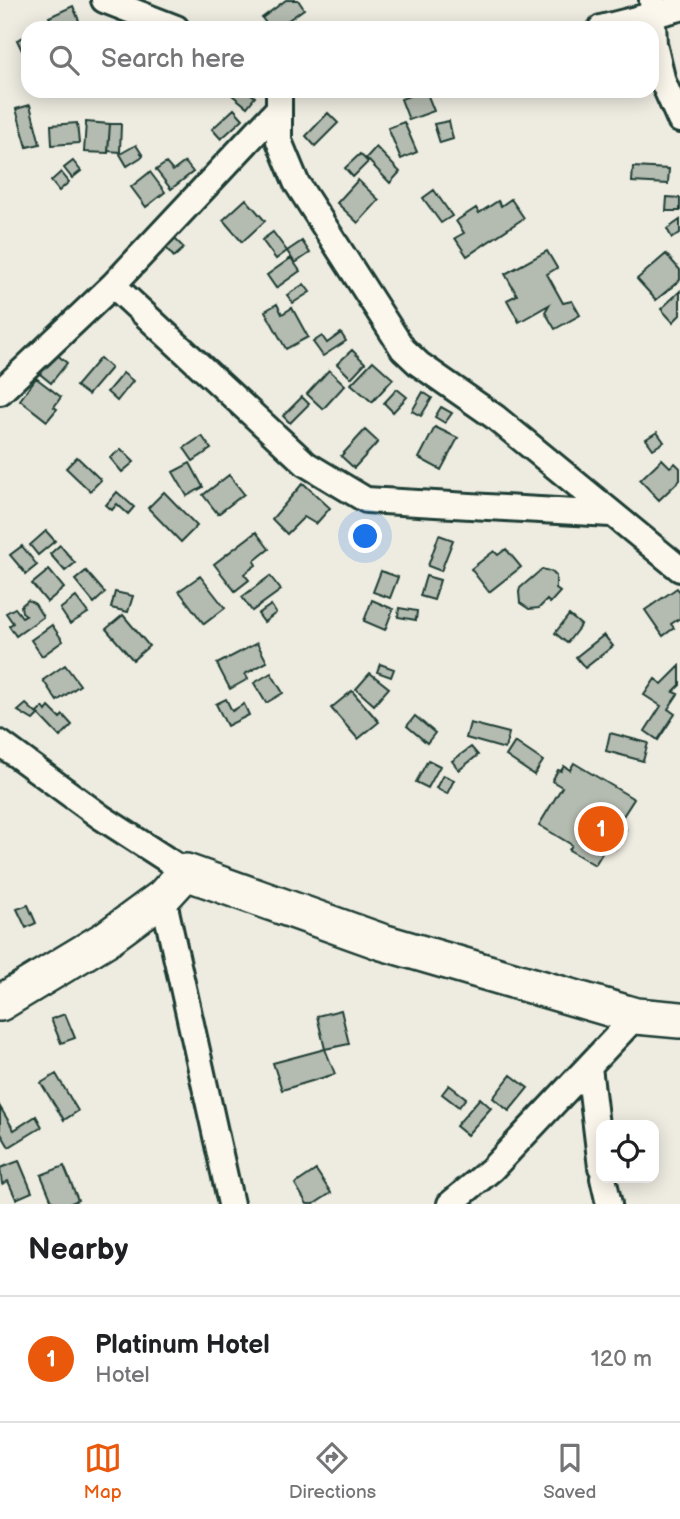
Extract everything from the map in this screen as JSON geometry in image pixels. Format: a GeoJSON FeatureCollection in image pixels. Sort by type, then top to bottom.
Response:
{"type":"FeatureCollection","features":[{"type":"Feature","properties":{"kind":"street"},"geometry":{"type":"LineString","coordinates":[[106,0],[158,21]]}},
{"type":"Feature","properties":{"kind":"street"},"geometry":{"type":"LineString","coordinates":[[619,21],[652,8],[680,8]]}},
{"type":"Feature","properties":{"kind":"street"},"geometry":{"type":"LineString","coordinates":[[659,65],[663,82],[680,120]]}},
{"type":"Feature","properties":{"kind":"street"},"geometry":{"type":"LineString","coordinates":[[0,392],[113,285],[279,100]]}},
{"type":"Feature","properties":{"kind":"street"},"geometry":{"type":"LineString","coordinates":[[279,100],[279,141],[296,182],[403,349],[419,365],[495,417],[680,569]]}},
{"type":"Feature","properties":{"kind":"street"},"geometry":{"type":"LineString","coordinates":[[113,285],[306,464],[366,500],[611,514]]}},
{"type":"Feature","properties":{"kind":"street"},"geometry":{"type":"LineString","coordinates":[[4,750],[186,872],[382,942],[636,1016],[680,1020]]}},
{"type":"Feature","properties":{"kind":"street"},"geometry":{"type":"LineString","coordinates":[[0,1003],[106,939],[163,897],[186,872]]}},
{"type":"Feature","properties":{"kind":"street"},"geometry":{"type":"LineString","coordinates":[[163,897],[230,1203]]}},
{"type":"Feature","properties":{"kind":"street"},"geometry":{"type":"LineString","coordinates":[[450,1204],[492,1169],[636,1016]]}},
{"type":"Feature","properties":{"kind":"street"},"geometry":{"type":"LineString","coordinates":[[589,1067],[596,1125]]}},
{"type":"Feature","properties":{"kind":"street"},"geometry":{"type":"LineString","coordinates":[[604,1183],[609,1204]]}},
{"type":"Feature","properties":{"kind":"building"},"geometry":{"type":"Polygon","coordinates":[[[286,0],[298,0],[304,9],[287,21],[264,21],[262,18],[286,0]]]}},
{"type":"Feature","properties":{"kind":"building"},"geometry":{"type":"Polygon","coordinates":[[[73,6],[79,21],[51,21],[49,17],[73,6]]]}},
{"type":"Feature","properties":{"kind":"building"},"geometry":{"type":"Polygon","coordinates":[[[236,98],[254,98],[247,107],[236,98]]]}},
{"type":"Feature","properties":{"kind":"building"},"geometry":{"type":"Polygon","coordinates":[[[429,98],[434,111],[409,120],[401,99],[429,98]]]}},
{"type":"Feature","properties":{"kind":"building"},"geometry":{"type":"Polygon","coordinates":[[[30,105],[40,144],[27,147],[16,109],[30,105]]]}},
{"type":"Feature","properties":{"kind":"building"},"geometry":{"type":"Polygon","coordinates":[[[234,109],[243,119],[221,139],[212,129],[234,109]]]}},
{"type":"Feature","properties":{"kind":"building"},"geometry":{"type":"Polygon","coordinates":[[[328,113],[338,123],[315,146],[306,136],[328,113]]]}},
{"type":"Feature","properties":{"kind":"building"},"geometry":{"type":"Polygon","coordinates":[[[449,121],[453,139],[440,143],[434,124],[449,121]]]}},
{"type":"Feature","properties":{"kind":"building"},"geometry":{"type":"Polygon","coordinates":[[[86,122],[110,124],[108,153],[84,152],[86,122]]]}},
{"type":"Feature","properties":{"kind":"building"},"geometry":{"type":"Polygon","coordinates":[[[404,122],[417,152],[401,159],[388,128],[404,122]]]}},
{"type":"Feature","properties":{"kind":"building"},"geometry":{"type":"Polygon","coordinates":[[[77,123],[79,143],[52,145],[51,125],[77,123]]]}},
{"type":"Feature","properties":{"kind":"building"},"geometry":{"type":"Polygon","coordinates":[[[110,124],[121,124],[120,152],[108,151],[110,124]]]}},
{"type":"Feature","properties":{"kind":"building"},"geometry":{"type":"Polygon","coordinates":[[[136,145],[143,156],[127,166],[120,154],[136,145]]]}},
{"type":"Feature","properties":{"kind":"building"},"geometry":{"type":"Polygon","coordinates":[[[376,147],[400,172],[390,183],[366,158],[376,147]]]}},
{"type":"Feature","properties":{"kind":"building"},"geometry":{"type":"Polygon","coordinates":[[[360,154],[368,162],[353,177],[345,168],[360,154]]]}},
{"type":"Feature","properties":{"kind":"building"},"geometry":{"type":"Polygon","coordinates":[[[73,161],[81,171],[72,178],[64,168],[73,161]]]}},
{"type":"Feature","properties":{"kind":"building"},"geometry":{"type":"Polygon","coordinates":[[[185,162],[193,172],[171,189],[156,170],[166,163],[173,171],[185,162]]]}},
{"type":"Feature","properties":{"kind":"building"},"geometry":{"type":"Polygon","coordinates":[[[633,167],[669,169],[668,184],[632,182],[633,167]]]}},
{"type":"Feature","properties":{"kind":"building"},"geometry":{"type":"Polygon","coordinates":[[[61,172],[69,182],[59,191],[51,181],[61,172]]]}},
{"type":"Feature","properties":{"kind":"building"},"geometry":{"type":"Polygon","coordinates":[[[150,172],[165,192],[146,207],[131,187],[150,172]]]}},
{"type":"Feature","properties":{"kind":"building"},"geometry":{"type":"Polygon","coordinates":[[[358,180],[379,200],[358,223],[337,203],[358,180]]]}},
{"type":"Feature","properties":{"kind":"building"},"geometry":{"type":"Polygon","coordinates":[[[434,190],[452,216],[441,223],[423,198],[434,190]]]}},
{"type":"Feature","properties":{"kind":"building"},"geometry":{"type":"Polygon","coordinates":[[[667,197],[680,198],[680,211],[666,211],[667,197]]]}},
{"type":"Feature","properties":{"kind":"building"},"geometry":{"type":"Polygon","coordinates":[[[246,199],[265,221],[242,242],[223,220],[246,199]]]}},
{"type":"Feature","properties":{"kind":"building"},"geometry":{"type":"Polygon","coordinates":[[[511,199],[524,218],[467,256],[455,238],[464,233],[456,221],[476,208],[479,213],[498,201],[501,206],[511,199]]]}},
{"type":"Feature","properties":{"kind":"building"},"geometry":{"type":"Polygon","coordinates":[[[680,220],[680,233],[672,238],[667,229],[680,220]]]}},
{"type":"Feature","properties":{"kind":"building"},"geometry":{"type":"Polygon","coordinates":[[[273,232],[287,251],[276,259],[262,240],[273,232]]]}},
{"type":"Feature","properties":{"kind":"building"},"geometry":{"type":"Polygon","coordinates":[[[169,233],[184,248],[174,257],[160,241],[169,233]]]}},
{"type":"Feature","properties":{"kind":"building"},"geometry":{"type":"Polygon","coordinates":[[[302,241],[310,253],[295,263],[287,251],[302,241]]]}},
{"type":"Feature","properties":{"kind":"building"},"geometry":{"type":"Polygon","coordinates":[[[547,251],[557,268],[547,274],[563,303],[572,301],[580,315],[555,329],[545,312],[549,305],[519,322],[507,300],[517,295],[505,274],[547,251]]]}},
{"type":"Feature","properties":{"kind":"building"},"geometry":{"type":"Polygon","coordinates":[[[666,254],[680,270],[680,280],[656,300],[637,279],[666,254]]]}},
{"type":"Feature","properties":{"kind":"building"},"geometry":{"type":"Polygon","coordinates":[[[291,258],[300,271],[276,288],[267,275],[291,258]]]}},
{"type":"Feature","properties":{"kind":"building"},"geometry":{"type":"Polygon","coordinates":[[[304,284],[310,292],[293,303],[287,295],[304,284]]]}},
{"type":"Feature","properties":{"kind":"building"},"geometry":{"type":"Polygon","coordinates":[[[680,291],[680,315],[673,322],[661,309],[680,291]]]}},
{"type":"Feature","properties":{"kind":"building"},"geometry":{"type":"Polygon","coordinates":[[[277,304],[282,314],[292,308],[308,337],[286,349],[265,311],[277,304]]]}},
{"type":"Feature","properties":{"kind":"building"},"geometry":{"type":"Polygon","coordinates":[[[341,333],[346,341],[323,356],[313,342],[322,336],[327,343],[341,333]]]}},
{"type":"Feature","properties":{"kind":"building"},"geometry":{"type":"Polygon","coordinates":[[[352,350],[365,363],[351,378],[337,364],[352,350]]]}},
{"type":"Feature","properties":{"kind":"building"},"geometry":{"type":"Polygon","coordinates":[[[56,354],[67,363],[51,383],[40,374],[56,354]]]}},
{"type":"Feature","properties":{"kind":"building"},"geometry":{"type":"Polygon","coordinates":[[[100,358],[111,368],[88,395],[76,386],[100,358]]]}},
{"type":"Feature","properties":{"kind":"building"},"geometry":{"type":"Polygon","coordinates":[[[373,361],[393,379],[372,402],[351,384],[373,361]]]}},
{"type":"Feature","properties":{"kind":"building"},"geometry":{"type":"Polygon","coordinates":[[[329,370],[345,385],[323,409],[307,394],[329,370]]]}},
{"type":"Feature","properties":{"kind":"building"},"geometry":{"type":"Polygon","coordinates":[[[123,373],[133,381],[117,401],[107,392],[123,373]]]}},
{"type":"Feature","properties":{"kind":"building"},"geometry":{"type":"Polygon","coordinates":[[[36,378],[61,397],[54,407],[57,409],[47,421],[20,400],[36,378]]]}},
{"type":"Feature","properties":{"kind":"building"},"geometry":{"type":"Polygon","coordinates":[[[397,389],[407,397],[393,412],[384,403],[397,389]]]}},
{"type":"Feature","properties":{"kind":"building"},"geometry":{"type":"Polygon","coordinates":[[[423,392],[432,398],[421,416],[412,411],[423,392]]]}},
{"type":"Feature","properties":{"kind":"building"},"geometry":{"type":"Polygon","coordinates":[[[302,397],[309,404],[290,423],[283,416],[302,397]]]}},
{"type":"Feature","properties":{"kind":"building"},"geometry":{"type":"Polygon","coordinates":[[[441,407],[452,413],[445,423],[435,417],[441,407]]]}},
{"type":"Feature","properties":{"kind":"building"},"geometry":{"type":"Polygon","coordinates":[[[435,427],[458,438],[441,470],[419,458],[435,427]]]}},
{"type":"Feature","properties":{"kind":"building"},"geometry":{"type":"Polygon","coordinates":[[[365,430],[378,442],[354,468],[341,456],[365,430]]]}},
{"type":"Feature","properties":{"kind":"building"},"geometry":{"type":"Polygon","coordinates":[[[657,432],[664,442],[653,449],[646,439],[657,432]]]}},
{"type":"Feature","properties":{"kind":"building"},"geometry":{"type":"Polygon","coordinates":[[[202,436],[211,449],[193,461],[184,448],[202,436]]]}},
{"type":"Feature","properties":{"kind":"building"},"geometry":{"type":"Polygon","coordinates":[[[121,449],[134,462],[122,472],[110,458],[121,449]]]}},
{"type":"Feature","properties":{"kind":"building"},"geometry":{"type":"Polygon","coordinates":[[[77,457],[101,480],[90,491],[66,468],[77,457]]]}},
{"type":"Feature","properties":{"kind":"building"},"geometry":{"type":"Polygon","coordinates":[[[662,459],[670,467],[675,463],[680,468],[680,480],[659,500],[640,480],[662,459]]]}},
{"type":"Feature","properties":{"kind":"building"},"geometry":{"type":"Polygon","coordinates":[[[190,463],[203,487],[187,496],[173,472],[190,463]]]}},
{"type":"Feature","properties":{"kind":"building"},"geometry":{"type":"Polygon","coordinates":[[[229,475],[244,494],[218,514],[203,495],[229,475]]]}},
{"type":"Feature","properties":{"kind":"building"},"geometry":{"type":"Polygon","coordinates":[[[303,483],[330,508],[316,524],[304,517],[287,534],[272,519],[303,483]]]}},
{"type":"Feature","properties":{"kind":"building"},"geometry":{"type":"Polygon","coordinates":[[[117,492],[134,507],[128,514],[117,504],[112,510],[106,505],[117,492]]]}},
{"type":"Feature","properties":{"kind":"building"},"geometry":{"type":"Polygon","coordinates":[[[164,492],[197,526],[181,542],[148,508],[164,492]]]}},
{"type":"Feature","properties":{"kind":"building"},"geometry":{"type":"Polygon","coordinates":[[[46,531],[55,541],[38,555],[30,545],[46,531]]]}},
{"type":"Feature","properties":{"kind":"building"},"geometry":{"type":"Polygon","coordinates":[[[256,532],[269,549],[254,561],[256,565],[244,574],[249,580],[235,591],[214,564],[256,532]]]}},
{"type":"Feature","properties":{"kind":"building"},"geometry":{"type":"Polygon","coordinates":[[[439,535],[453,540],[441,571],[428,566],[439,535]]]}},
{"type":"Feature","properties":{"kind":"building"},"geometry":{"type":"Polygon","coordinates":[[[60,545],[75,563],[65,571],[50,554],[60,545]]]}},
{"type":"Feature","properties":{"kind":"building"},"geometry":{"type":"Polygon","coordinates":[[[22,546],[37,565],[26,574],[10,555],[22,546]]]}},
{"type":"Feature","properties":{"kind":"building"},"geometry":{"type":"Polygon","coordinates":[[[506,549],[521,567],[489,592],[471,569],[494,551],[498,555],[506,549]]]}},
{"type":"Feature","properties":{"kind":"building"},"geometry":{"type":"Polygon","coordinates":[[[542,569],[556,576],[556,589],[560,592],[550,603],[547,600],[539,608],[529,609],[520,603],[520,588],[542,569]]]}},
{"type":"Feature","properties":{"kind":"building"},"geometry":{"type":"Polygon","coordinates":[[[49,570],[64,588],[47,602],[32,584],[49,570]]]}},
{"type":"Feature","properties":{"kind":"building"},"geometry":{"type":"Polygon","coordinates":[[[86,571],[105,593],[94,603],[75,580],[86,571]]]}},
{"type":"Feature","properties":{"kind":"building"},"geometry":{"type":"Polygon","coordinates":[[[381,571],[398,577],[390,598],[373,592],[381,571]]]}},
{"type":"Feature","properties":{"kind":"building"},"geometry":{"type":"Polygon","coordinates":[[[200,576],[225,608],[204,624],[179,591],[200,576]]]}},
{"type":"Feature","properties":{"kind":"building"},"geometry":{"type":"Polygon","coordinates":[[[270,576],[281,590],[252,611],[242,597],[270,576]]]}},
{"type":"Feature","properties":{"kind":"building"},"geometry":{"type":"Polygon","coordinates":[[[426,576],[440,580],[434,600],[420,596],[426,576]]]}},
{"type":"Feature","properties":{"kind":"building"},"geometry":{"type":"Polygon","coordinates":[[[677,588],[680,592],[680,618],[671,624],[674,628],[663,636],[645,610],[677,588]]]}},
{"type":"Feature","properties":{"kind":"building"},"geometry":{"type":"Polygon","coordinates":[[[115,592],[133,596],[128,612],[111,608],[115,592]]]}},
{"type":"Feature","properties":{"kind":"building"},"geometry":{"type":"Polygon","coordinates":[[[76,597],[88,613],[70,624],[60,609],[76,597]]]}},
{"type":"Feature","properties":{"kind":"building"},"geometry":{"type":"Polygon","coordinates":[[[28,600],[35,604],[43,617],[16,636],[9,626],[13,623],[6,613],[15,608],[22,617],[26,615],[21,606],[28,600]]]}},
{"type":"Feature","properties":{"kind":"building"},"geometry":{"type":"Polygon","coordinates":[[[372,600],[393,609],[385,630],[364,621],[372,600]]]}},
{"type":"Feature","properties":{"kind":"building"},"geometry":{"type":"Polygon","coordinates":[[[271,605],[276,613],[264,622],[258,614],[271,605]]]}},
{"type":"Feature","properties":{"kind":"building"},"geometry":{"type":"Polygon","coordinates":[[[399,608],[417,611],[416,620],[398,617],[399,608]]]}},
{"type":"Feature","properties":{"kind":"building"},"geometry":{"type":"Polygon","coordinates":[[[123,615],[149,646],[133,660],[106,629],[123,615]]]}},
{"type":"Feature","properties":{"kind":"building"},"geometry":{"type":"Polygon","coordinates":[[[569,615],[581,625],[567,643],[555,633],[569,615]]]}},
{"type":"Feature","properties":{"kind":"building"},"geometry":{"type":"Polygon","coordinates":[[[52,625],[63,641],[42,656],[31,640],[52,625]]]}},
{"type":"Feature","properties":{"kind":"building"},"geometry":{"type":"Polygon","coordinates":[[[604,635],[613,646],[585,668],[576,657],[604,635]]]}},
{"type":"Feature","properties":{"kind":"building"},"geometry":{"type":"Polygon","coordinates":[[[257,643],[267,662],[245,674],[248,679],[230,689],[217,664],[257,643]]]}},
{"type":"Feature","properties":{"kind":"building"},"geometry":{"type":"Polygon","coordinates":[[[380,664],[394,669],[391,677],[377,672],[380,664]]]}},
{"type":"Feature","properties":{"kind":"building"},"geometry":{"type":"Polygon","coordinates":[[[65,665],[80,685],[57,701],[43,680],[65,665]]]}},
{"type":"Feature","properties":{"kind":"building"},"geometry":{"type":"Polygon","coordinates":[[[680,666],[680,685],[673,692],[678,694],[668,709],[675,714],[658,740],[645,731],[661,706],[644,695],[655,679],[662,684],[680,666]]]}},
{"type":"Feature","properties":{"kind":"building"},"geometry":{"type":"Polygon","coordinates":[[[271,673],[283,693],[266,703],[254,683],[271,673]]]}},
{"type":"Feature","properties":{"kind":"building"},"geometry":{"type":"Polygon","coordinates":[[[370,673],[389,688],[374,705],[356,689],[370,673]]]}},
{"type":"Feature","properties":{"kind":"building"},"geometry":{"type":"Polygon","coordinates":[[[352,691],[379,722],[358,739],[331,708],[352,691]]]}},
{"type":"Feature","properties":{"kind":"building"},"geometry":{"type":"Polygon","coordinates":[[[226,699],[232,711],[244,704],[249,715],[227,726],[216,704],[226,699]]]}},
{"type":"Feature","properties":{"kind":"building"},"geometry":{"type":"Polygon","coordinates":[[[26,704],[38,715],[33,720],[18,711],[26,704]]]}},
{"type":"Feature","properties":{"kind":"building"},"geometry":{"type":"Polygon","coordinates":[[[43,707],[46,711],[49,707],[60,718],[63,715],[72,725],[60,737],[37,713],[43,707]]]}},
{"type":"Feature","properties":{"kind":"building"},"geometry":{"type":"Polygon","coordinates":[[[415,716],[435,733],[427,743],[407,726],[415,716]]]}},
{"type":"Feature","properties":{"kind":"building"},"geometry":{"type":"Polygon","coordinates":[[[470,723],[509,733],[505,749],[466,738],[470,723]]]}},
{"type":"Feature","properties":{"kind":"building"},"geometry":{"type":"Polygon","coordinates":[[[610,733],[648,743],[643,761],[606,751],[610,733]]]}},
{"type":"Feature","properties":{"kind":"building"},"geometry":{"type":"Polygon","coordinates":[[[515,742],[543,761],[534,775],[506,756],[515,742]]]}},
{"type":"Feature","properties":{"kind":"building"},"geometry":{"type":"Polygon","coordinates":[[[471,747],[478,755],[459,770],[452,761],[471,747]]]}},
{"type":"Feature","properties":{"kind":"building"},"geometry":{"type":"Polygon","coordinates":[[[428,760],[440,766],[428,788],[416,782],[428,760]]]}},
{"type":"Feature","properties":{"kind":"building"},"geometry":{"type":"Polygon","coordinates":[[[574,763],[634,799],[618,824],[626,829],[615,849],[607,845],[595,865],[569,850],[572,845],[539,825],[562,787],[552,781],[558,770],[561,771],[564,766],[570,770],[574,763]]]}},
{"type":"Feature","properties":{"kind":"building"},"geometry":{"type":"Polygon","coordinates":[[[443,775],[454,780],[447,794],[436,788],[443,775]]]}},
{"type":"Feature","properties":{"kind":"building"},"geometry":{"type":"Polygon","coordinates":[[[28,905],[36,923],[26,928],[17,909],[28,905]]]}},
{"type":"Feature","properties":{"kind":"building"},"geometry":{"type":"Polygon","coordinates":[[[341,1010],[349,1044],[325,1049],[317,1016],[341,1010]]]}},
{"type":"Feature","properties":{"kind":"building"},"geometry":{"type":"Polygon","coordinates":[[[65,1014],[75,1038],[61,1043],[51,1019],[65,1014]]]}},
{"type":"Feature","properties":{"kind":"building"},"geometry":{"type":"Polygon","coordinates":[[[325,1049],[335,1074],[282,1090],[273,1063],[325,1049]]]}},
{"type":"Feature","properties":{"kind":"building"},"geometry":{"type":"Polygon","coordinates":[[[56,1074],[78,1111],[64,1120],[41,1083],[56,1074]]]}},
{"type":"Feature","properties":{"kind":"building"},"geometry":{"type":"Polygon","coordinates":[[[511,1075],[528,1088],[509,1111],[493,1098],[511,1075]]]}},
{"type":"Feature","properties":{"kind":"building"},"geometry":{"type":"Polygon","coordinates":[[[449,1085],[466,1098],[459,1107],[442,1094],[449,1085]]]}},
{"type":"Feature","properties":{"kind":"building"},"geometry":{"type":"Polygon","coordinates":[[[480,1098],[491,1108],[467,1135],[456,1126],[480,1098]]]}},
{"type":"Feature","properties":{"kind":"building"},"geometry":{"type":"Polygon","coordinates":[[[0,1107],[14,1130],[36,1116],[42,1127],[9,1147],[0,1132],[0,1107]]]}},
{"type":"Feature","properties":{"kind":"building"},"geometry":{"type":"Polygon","coordinates":[[[19,1161],[32,1192],[16,1199],[8,1181],[2,1184],[0,1168],[19,1161]]]}},
{"type":"Feature","properties":{"kind":"building"},"geometry":{"type":"Polygon","coordinates":[[[64,1166],[78,1200],[69,1204],[53,1204],[41,1175],[64,1166]]]}},
{"type":"Feature","properties":{"kind":"building"},"geometry":{"type":"Polygon","coordinates":[[[316,1170],[331,1193],[314,1204],[307,1204],[295,1184],[316,1170]]]}},
{"type":"Feature","properties":{"kind":"place","name":"Platinum Hotel"},"geometry":{"type":"Point","coordinates":[601,829]}}]}
